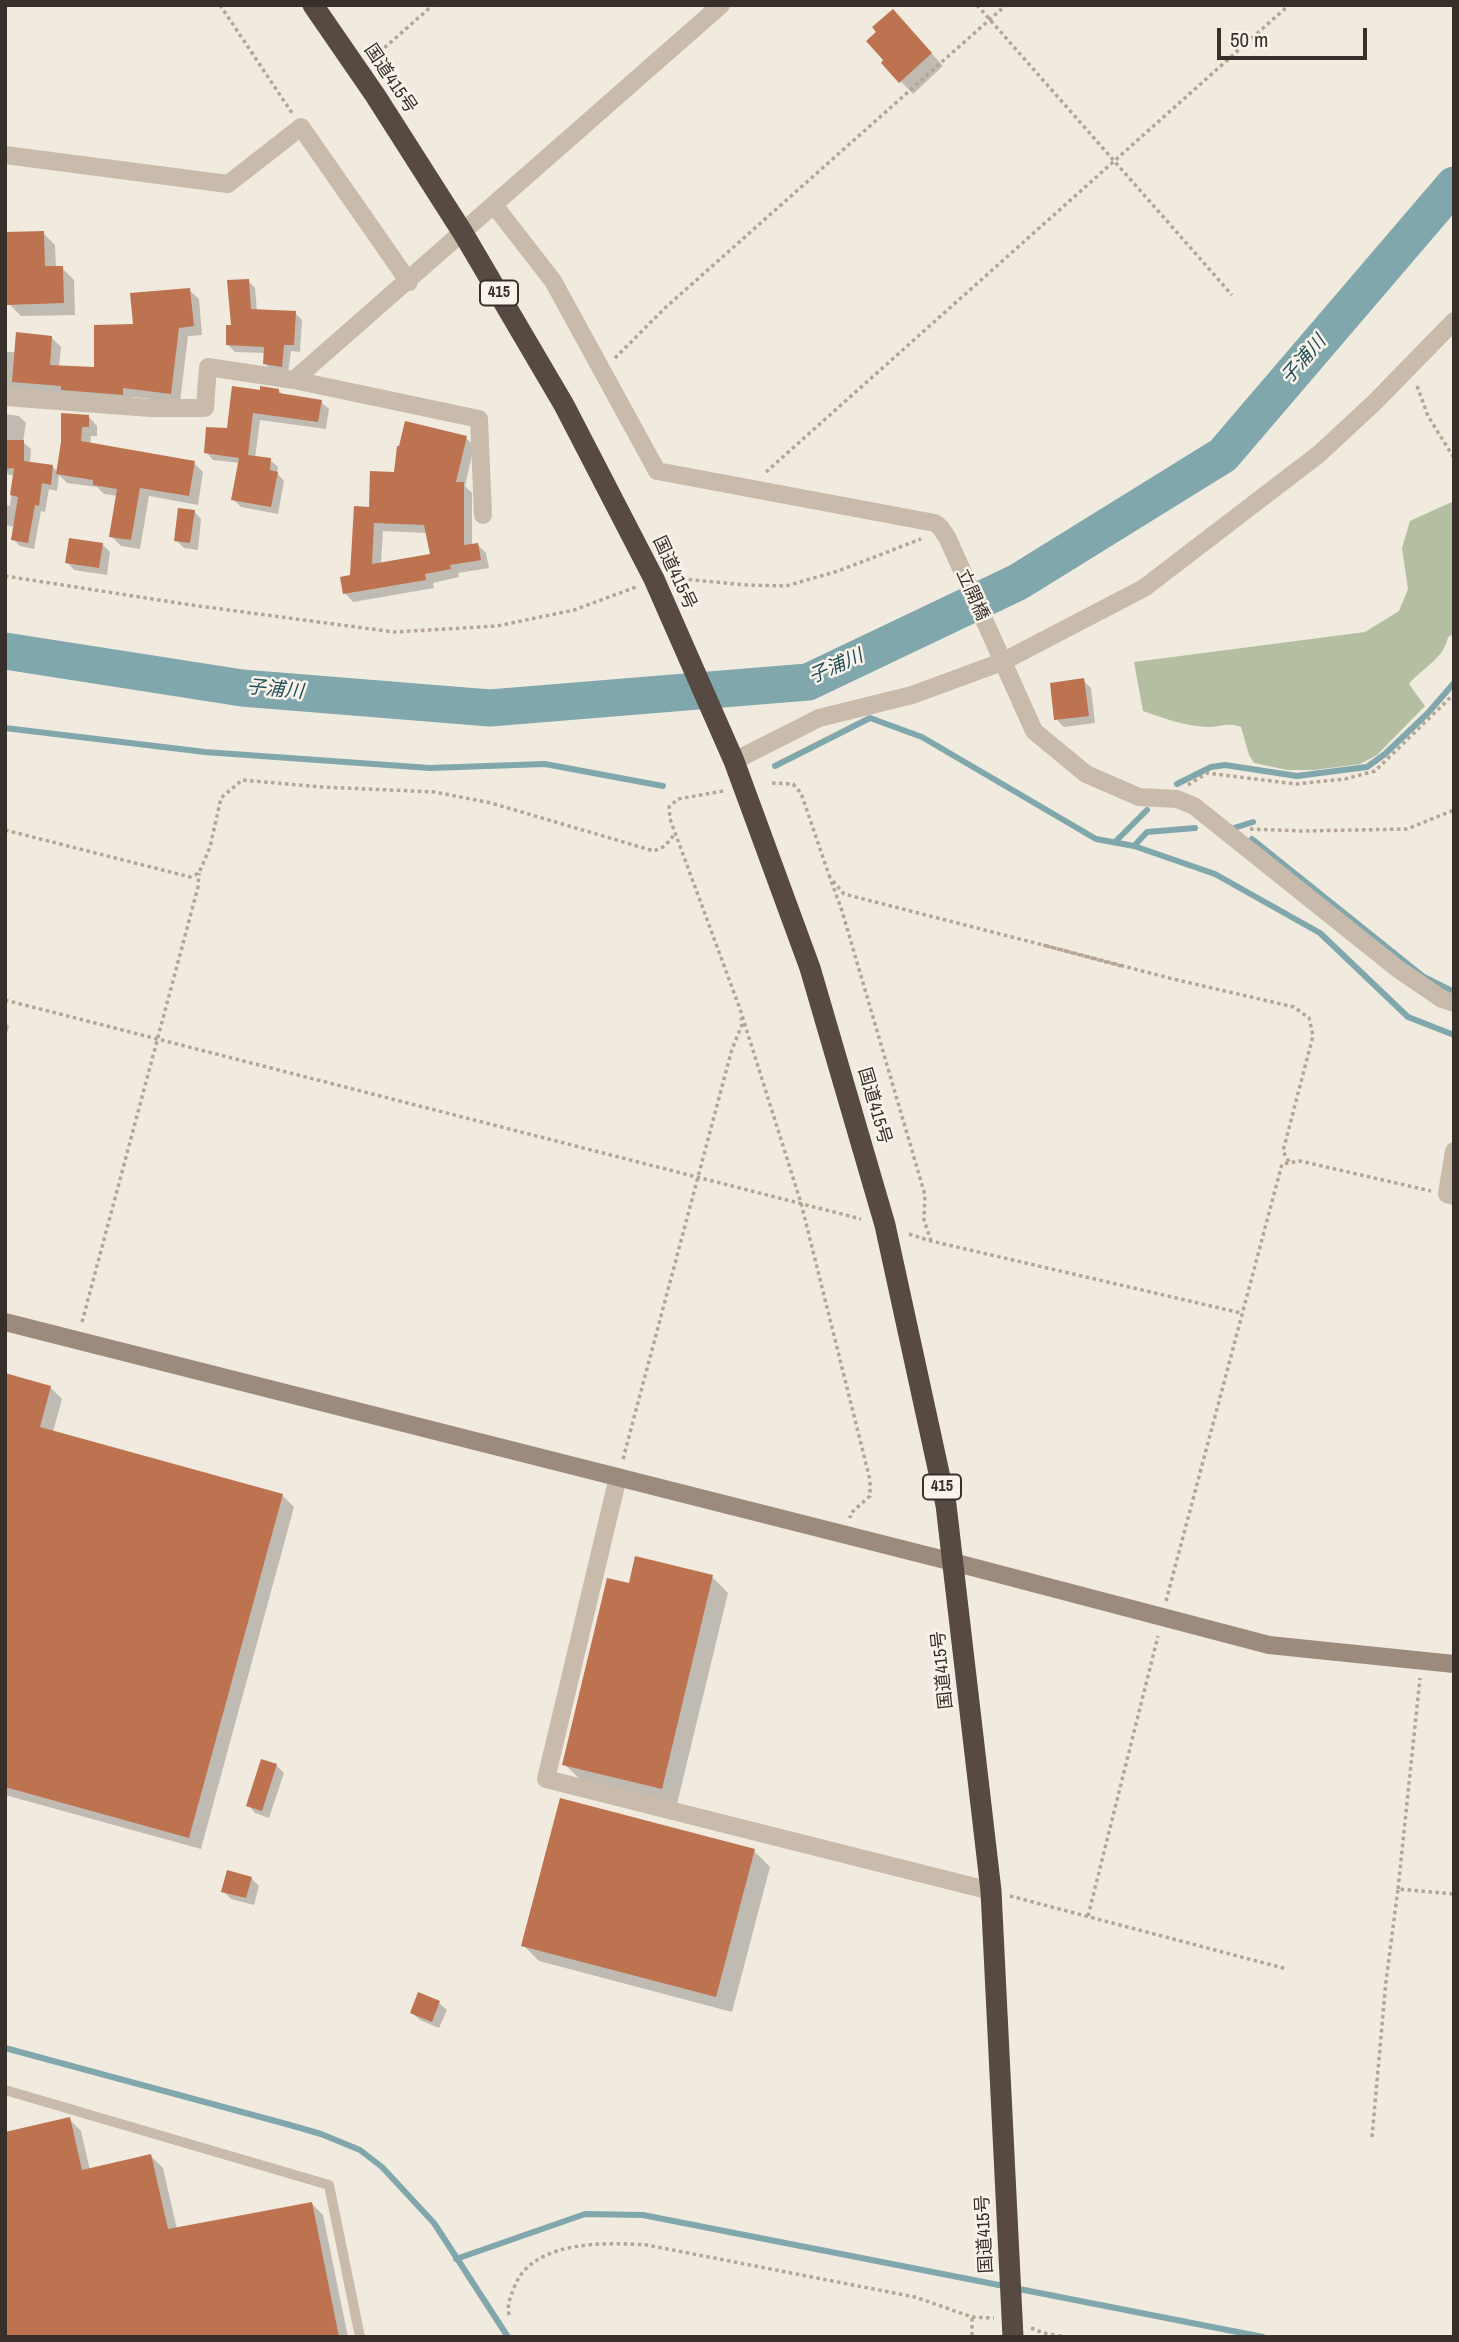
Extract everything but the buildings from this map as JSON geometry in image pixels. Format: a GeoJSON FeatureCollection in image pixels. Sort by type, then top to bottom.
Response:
{"type":"FeatureCollection","features":[{"type":"Feature","properties":{"kind":"highway","name":"国道415号"},"geometry":{"type":"LineString","coordinates":[[313,5],[463,233],[564,405],[657,587],[726,741],[810,968],[885,1225],[946,1505],[991,1891],[1013,2323]]}},
{"type":"Feature","properties":{"kind":"street"},"geometry":{"type":"LineString","coordinates":[[294,380],[409,282],[721,5]]}},
{"type":"Feature","properties":{"kind":"street"},"geometry":{"type":"LineString","coordinates":[[5,155],[228,184],[301,127],[409,282]]}},
{"type":"Feature","properties":{"kind":"street"},"geometry":{"type":"LineString","coordinates":[[494,205],[553,281],[657,471],[927,522]]}},
{"type":"Feature","properties":{"kind":"street"},"geometry":{"type":"LineString","coordinates":[[734,761],[819,718],[912,695],[1000,657],[1144,588],[1319,454],[1454,321]]}},
{"type":"Feature","properties":{"kind":"street"},"geometry":{"type":"LineString","coordinates":[[5,397],[150,408],[205,408],[208,367],[294,380],[479,419],[483,515]]}},
{"type":"Feature","properties":{"kind":"street","name":"立開橋"},"geometry":{"type":"LineString","coordinates":[[927,522],[935,523],[947,537],[1034,731],[1086,774],[1139,797],[1177,799]]}},
{"type":"Feature","properties":{"kind":"street"},"geometry":{"type":"LineString","coordinates":[[1177,799],[1194,806],[1240,841],[1398,969],[1443,999],[1454,1003]]}},
{"type":"Feature","properties":{"kind":"street"},"geometry":{"type":"LineString","coordinates":[[1450,1195],[1454,1151]]}},
{"type":"Feature","properties":{"kind":"street"},"geometry":{"type":"LineString","coordinates":[[5,1322],[953,1562],[1269,1645],[1454,1664]]}},
{"type":"Feature","properties":{"kind":"street"},"geometry":{"type":"LineString","coordinates":[[618,1477],[546,1779],[991,1891]]}},
{"type":"Feature","properties":{"kind":"lane"},"geometry":{"type":"LineString","coordinates":[[5,2090],[329,2185],[360,2337]]}},
{"type":"Feature","properties":{"kind":"path"},"geometry":{"type":"LineString","coordinates":[[220,5],[301,127]]}},
{"type":"Feature","properties":{"kind":"path"},"geometry":{"type":"LineString","coordinates":[[358,71],[433,5]]}},
{"type":"Feature","properties":{"kind":"path"},"geometry":{"type":"LineString","coordinates":[[977,5],[1232,295]]}},
{"type":"Feature","properties":{"kind":"path"},"geometry":{"type":"LineString","coordinates":[[603,372],[665,308],[1006,5]]}},
{"type":"Feature","properties":{"kind":"path"},"geometry":{"type":"LineString","coordinates":[[749,488],[1289,5]]}},
{"type":"Feature","properties":{"kind":"path"},"geometry":{"type":"LineString","coordinates":[[1408,368],[1428,416],[1454,458]]}},
{"type":"Feature","properties":{"kind":"path"},"geometry":{"type":"LineString","coordinates":[[5,576],[191,606],[394,632],[498,626],[543,618],[683,579],[786,586],[913,544],[926,536],[927,522]]}},
{"type":"Feature","properties":{"kind":"path"},"geometry":{"type":"LineString","coordinates":[[1177,799],[1182,789],[1207,773],[1296,784],[1345,779],[1375,771],[1454,694]]}},
{"type":"Feature","properties":{"kind":"path"},"geometry":{"type":"LineString","coordinates":[[77,1341],[200,873],[211,847],[220,798],[242,780],[435,792],[491,803],[654,851],[664,846],[675,833]]}},
{"type":"Feature","properties":{"kind":"path"},"geometry":{"type":"LineString","coordinates":[[772,783],[793,783],[801,793],[846,924],[925,1195],[924,1220],[930,1241],[1241,1313]]}},
{"type":"Feature","properties":{"kind":"path"},"geometry":{"type":"LineString","coordinates":[[726,791],[678,799],[669,807],[670,819],[740,1009],[801,1203],[870,1480],[870,1496],[851,1513],[845,1535]]}},
{"type":"Feature","properties":{"kind":"path"},"geometry":{"type":"LineString","coordinates":[[1240,841],[1252,828],[1302,831],[1406,829],[1454,810]]}},
{"type":"Feature","properties":{"kind":"path"},"geometry":{"type":"LineString","coordinates":[[5,830],[190,877],[200,873]]}},
{"type":"Feature","properties":{"kind":"path"},"geometry":{"type":"LineString","coordinates":[[829,875],[844,894],[1173,979],[1294,1007],[1309,1018],[1312,1036],[1283,1151],[1289,1162]]}},
{"type":"Feature","properties":{"kind":"path"},"geometry":{"type":"LineString","coordinates":[[1069,952],[1121,965]]}},
{"type":"Feature","properties":{"kind":"path"},"geometry":{"type":"LineString","coordinates":[[5,1000],[885,1225]]}},
{"type":"Feature","properties":{"kind":"path"},"geometry":{"type":"LineString","coordinates":[[618,1477],[732,1049],[742,1025],[740,1009]]}},
{"type":"Feature","properties":{"kind":"path"},"geometry":{"type":"LineString","coordinates":[[1088,1916],[1162,1617],[1282,1164],[1300,1161],[1450,1195]]}},
{"type":"Feature","properties":{"kind":"path"},"geometry":{"type":"LineString","coordinates":[[1372,2137],[1386,1980],[1421,1661]]}},
{"type":"Feature","properties":{"kind":"path"},"geometry":{"type":"LineString","coordinates":[[1398,1889],[1454,1894]]}},
{"type":"Feature","properties":{"kind":"path"},"geometry":{"type":"LineString","coordinates":[[991,1891],[1287,1969]]}},
{"type":"Feature","properties":{"kind":"path"},"geometry":{"type":"LineString","coordinates":[[509,2315],[507,2306],[516,2281],[527,2265],[550,2254],[585,2245],[617,2243],[647,2245],[915,2297],[972,2317],[972,2337]]}},
{"type":"Feature","properties":{"kind":"path"},"geometry":{"type":"LineString","coordinates":[[1013,2323],[1065,2337]]}},
{"type":"Feature","properties":{"kind":"green space"},"geometry":{"type":"Polygon","coordinates":[[[1454,501],[1454,634],[1448,637],[1446,645],[1437,657],[1409,684],[1425,706],[1377,755],[1360,764],[1315,770],[1287,770],[1254,763],[1241,727],[1192,725],[1143,711],[1134,662],[1365,632],[1399,611],[1408,589],[1402,548],[1410,521],[1454,501]]]}},
{"type":"Feature","properties":{"kind":"waterway","name":"子浦川"},"geometry":{"type":"LineString","coordinates":[[5,651],[242,688],[490,708],[808,682],[1018,582],[1223,455],[1454,185]]}},
{"type":"Feature","properties":{"kind":"waterway"},"geometry":{"type":"LineString","coordinates":[[1177,784],[1211,767],[1225,765],[1297,776],[1367,767],[1385,754],[1428,713],[1454,683]]}},
{"type":"Feature","properties":{"kind":"waterway"},"geometry":{"type":"LineString","coordinates":[[775,766],[870,718],[922,737],[1096,839],[1134,846],[1215,874],[1320,933],[1408,1017],[1454,1035]]}},
{"type":"Feature","properties":{"kind":"waterway"},"geometry":{"type":"LineString","coordinates":[[5,728],[205,752],[430,768],[545,764],[663,786]]}},
{"type":"Feature","properties":{"kind":"waterway"},"geometry":{"type":"LineString","coordinates":[[1115,842],[1147,810]]}},
{"type":"Feature","properties":{"kind":"waterway"},"geometry":{"type":"LineString","coordinates":[[1234,828],[1253,822]]}},
{"type":"Feature","properties":{"kind":"waterway"},"geometry":{"type":"LineString","coordinates":[[1134,846],[1147,832],[1195,828]]}},
{"type":"Feature","properties":{"kind":"waterway"},"geometry":{"type":"LineString","coordinates":[[1252,839],[1424,977],[1454,992]]}},
{"type":"Feature","properties":{"kind":"waterway"},"geometry":{"type":"LineString","coordinates":[[5,2048],[290,2125],[360,2150],[382,2167],[434,2223],[508,2337]]}},
{"type":"Feature","properties":{"kind":"waterway"},"geometry":{"type":"LineString","coordinates":[[456,2259],[585,2214],[643,2215],[1263,2337]]}}]}
